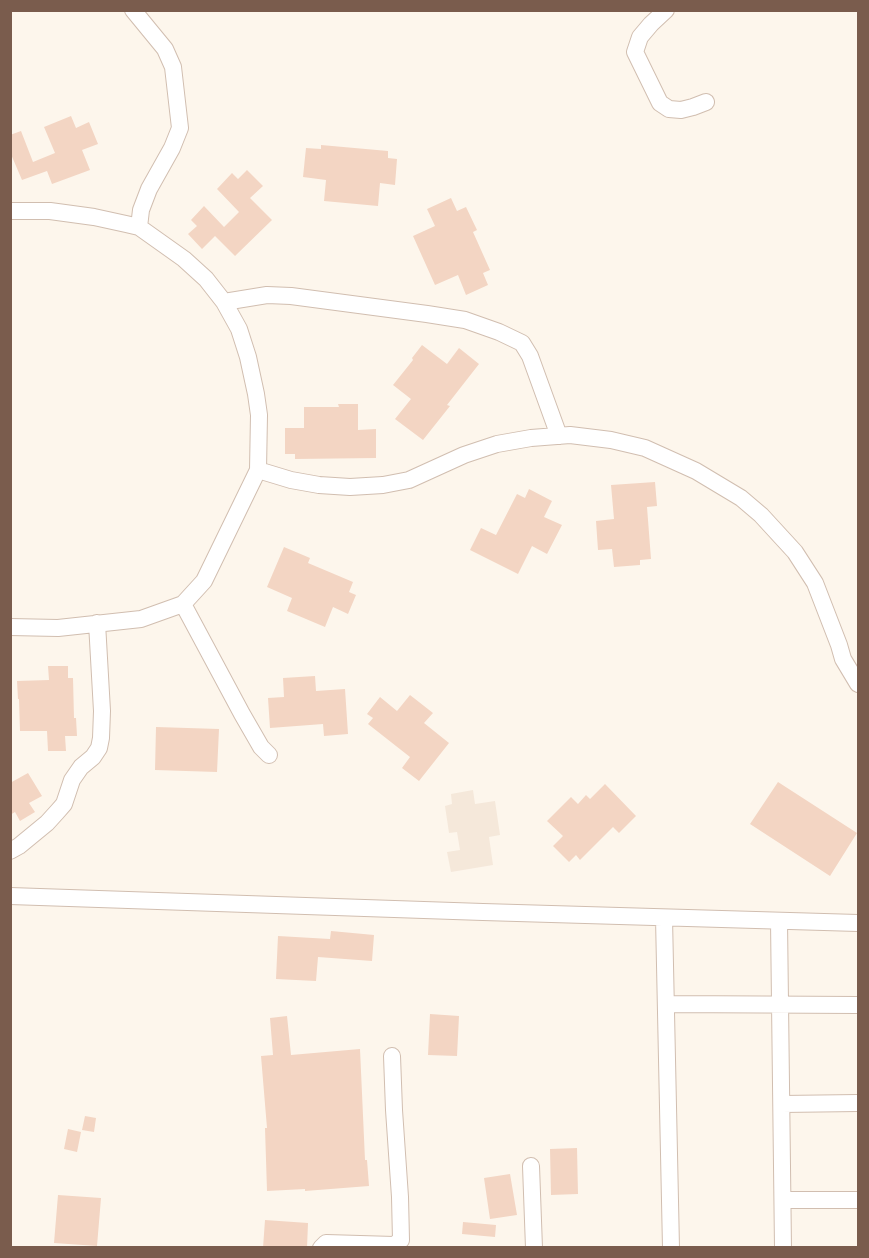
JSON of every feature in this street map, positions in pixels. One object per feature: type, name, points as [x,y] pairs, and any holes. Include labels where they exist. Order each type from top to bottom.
[{"type":"street","points":[[132,10],[165,49],[173,67],[180,128],[172,148],[149,189],[141,210],[139,227]]},
{"type":"street","points":[[666,10],[640,37],[635,52],[660,103],[669,109],[681,110],[706,102]]},
{"type":"street","points":[[10,211],[50,211],[94,216],[139,227],[184,259],[206,279],[224,302],[239,329],[256,394],[259,415],[258,470],[204,581],[183,604],[141,619],[58,628],[10,627]]},
{"type":"street","points":[[224,302],[267,295],[291,296],[465,320],[499,332],[522,343],[530,356],[559,436]]},
{"type":"street","points":[[258,470],[291,480],[350,487],[383,485],[409,480],[464,455],[497,444],[570,435],[611,440],[645,448],[696,471],[741,498],[761,515],[795,552],[815,583],[843,659],[858,684]]},
{"type":"street","points":[[183,604],[242,714],[261,747],[269,755]]},
{"type":"street","points":[[10,851],[47,823],[64,804],[72,780],[99,748],[102,711],[96,624]]},
{"type":"street","points":[[10,896],[858,923]]},
{"type":"street","points":[[664,918],[671,1248]]},
{"type":"street","points":[[779,921],[783,1248]]},
{"type":"street","points":[[666,1004],[858,1005]]},
{"type":"street","points":[[321,1248],[326,1243],[394,1245],[400,1240],[392,1056]]},
{"type":"street","points":[[782,1104],[858,1103]]},
{"type":"street","points":[[531,1166],[534,1248]]},
{"type":"street","points":[[783,1200],[858,1200]]},
{"type":"shaded area","points":[[473,790],[475,804],[495,801],[500,835],[489,837],[493,865],[451,872],[447,852],[460,850],[457,832],[449,833],[445,806],[452,804],[451,794]]},
{"type":"building","points":[[71,116],[76,128],[89,122],[98,144],[82,150],[90,170],[52,184],[47,171],[22,180],[10,152],[10,135],[21,131],[33,162],[55,153],[44,127]]},
{"type":"building","points":[[321,145],[388,151],[388,158],[397,159],[395,185],[380,183],[378,206],[324,201],[326,180],[303,177],[306,148],[321,149]]},
{"type":"building","points":[[247,170],[263,186],[250,198],[272,220],[235,256],[215,236],[202,249],[188,234],[197,226],[191,220],[204,206],[224,227],[239,212],[217,189],[232,173],[238,179]]},
{"type":"building","points":[[451,198],[457,211],[466,207],[477,230],[473,232],[490,270],[483,273],[488,285],[466,295],[458,275],[435,285],[413,236],[435,226],[427,209]]},
{"type":"building","points":[[422,345],[447,364],[459,348],[479,364],[423,440],[395,419],[411,399],[393,385]]},
{"type":"building","points":[[338,404],[358,404],[358,430],[376,429],[376,458],[295,459],[295,454],[285,454],[285,428],[304,428],[304,407],[339,407]]},
{"type":"building","points":[[655,482],[657,506],[647,507],[651,559],[640,560],[640,565],[614,567],[612,549],[598,550],[596,521],[614,519],[611,485]]},
{"type":"building","points":[[529,489],[552,501],[544,517],[562,525],[547,554],[532,546],[518,574],[470,550],[481,528],[496,535],[517,494],[525,498]]},
{"type":"building","points":[[284,547],[310,558],[308,563],[353,582],[349,592],[356,595],[348,614],[333,607],[325,627],[287,611],[292,598],[267,587]]},
{"type":"building","points":[[48,666],[68,666],[68,678],[73,678],[77,736],[65,736],[66,751],[48,751],[47,731],[20,731],[17,681],[49,680]]},
{"type":"building","points":[[315,676],[316,691],[345,689],[348,734],[324,736],[323,724],[270,728],[268,698],[284,697],[283,678]]},
{"type":"building","points":[[410,695],[433,713],[424,723],[449,743],[419,781],[402,768],[410,757],[368,724],[373,718],[367,714],[380,697],[397,711]]},
{"type":"building","points":[[156,727],[219,729],[217,772],[155,770]]},
{"type":"building","points":[[28,773],[42,796],[29,803],[35,812],[20,821],[15,812],[10,815],[10,783]]},
{"type":"building","points":[[778,782],[857,833],[830,876],[750,824]]},
{"type":"building","points":[[605,784],[636,816],[619,833],[613,827],[580,860],[576,855],[569,862],[553,846],[563,836],[547,821],[571,797],[578,804],[586,795],[590,799]]},
{"type":"building","points":[[331,931],[374,935],[372,961],[318,957],[316,981],[276,979],[278,936],[330,939]]},
{"type":"building","points":[[430,1014],[459,1016],[457,1056],[428,1055]]},
{"type":"building","points":[[287,1016],[291,1055],[360,1049],[365,1160],[367,1160],[369,1186],[305,1191],[305,1189],[267,1191],[265,1128],[267,1128],[261,1056],[273,1055],[270,1018]]},
{"type":"building","points":[[85,1116],[96,1118],[94,1132],[82,1130]]},
{"type":"building","points":[[68,1129],[81,1132],[77,1152],[64,1149]]},
{"type":"building","points":[[577,1148],[578,1194],[551,1195],[550,1149]]},
{"type":"building","points":[[510,1174],[517,1215],[490,1219],[484,1178]]},
{"type":"building","points":[[58,1195],[101,1198],[97,1246],[54,1243]]},
{"type":"building","points":[[265,1220],[308,1223],[307,1248],[263,1248]]},
{"type":"building","points":[[463,1222],[496,1225],[495,1237],[462,1234]]}]
